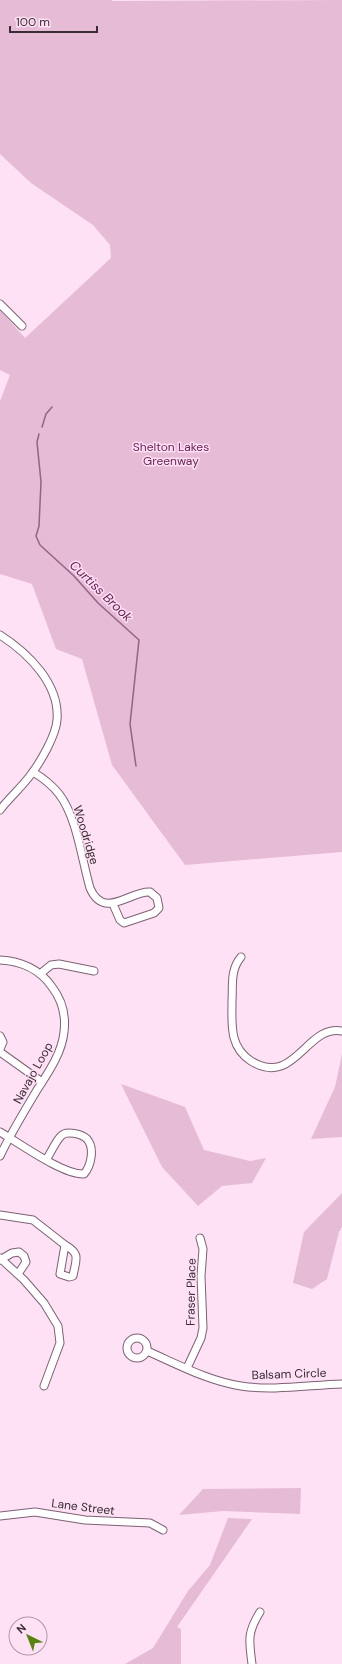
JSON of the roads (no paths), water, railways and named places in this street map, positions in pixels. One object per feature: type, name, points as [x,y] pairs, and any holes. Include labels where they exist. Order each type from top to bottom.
[{"type":"street","points":[[0,304],[22,326]]},
{"type":"street","points":[[0,635],[22,652],[42,671],[57,709],[56,727],[33,772],[0,810]]},
{"type":"street","name":"Woodridge","points":[[33,772],[52,786],[63,799],[77,835],[91,892],[97,898],[113,904]]},
{"type":"street","points":[[147,892],[155,895],[159,908],[154,913],[124,924],[120,920],[113,904],[147,892]]},
{"type":"street","points":[[241,957],[233,971],[232,1032],[234,1042],[248,1059],[257,1064],[278,1067],[297,1058],[322,1035],[330,1031],[342,1032]]},
{"type":"street","name":"Navajo Loop","points":[[0,960],[20,963],[40,974],[50,983],[59,998],[65,1027],[63,1038],[57,1054],[9,1137],[0,1156]]},
{"type":"street","points":[[40,974],[54,964],[65,964],[94,971]]},
{"type":"street","points":[[0,1036],[3,1042],[0,1050],[42,1082]]},
{"type":"street","points":[[0,1132],[46,1160],[76,1174],[84,1174],[88,1169],[91,1162],[90,1145],[87,1139],[81,1136],[66,1133],[61,1135],[46,1160]]},
{"type":"street","points":[[0,1215],[33,1220],[65,1245]]},
{"type":"street","name":"Fraser Place","points":[[187,1368],[201,1338],[203,1328],[201,1276],[203,1249],[200,1238]]},
{"type":"street","points":[[18,1274],[26,1262],[24,1256],[20,1252],[12,1253],[0,1260],[18,1274],[44,1303],[58,1326],[60,1343],[44,1386]]},
{"type":"street","name":"Balsam Circle","points":[[147,1351],[213,1379],[243,1386],[262,1388],[342,1384]]},
{"type":"street","name":"Lane Street","points":[[0,1516],[35,1512],[85,1520],[150,1523],[163,1530]]},
{"type":"street","points":[[252,1664],[249,1640],[251,1627],[260,1612]]},
{"type":"waterway","name":"Curtiss Brook","points":[[42,427],[46,414],[52,407]]},
{"type":"waterway","name":"Curtiss Brook","points":[[39,434],[37,442],[41,482],[39,526],[36,536],[40,545],[74,576],[98,603],[139,640],[130,724],[136,766]]},
{"type":"park label","name":"Shelton Lakes Greenway","points":[[171,454]]}]
